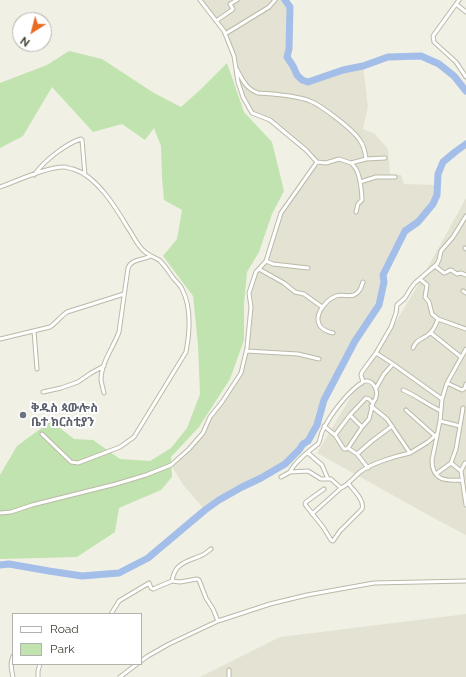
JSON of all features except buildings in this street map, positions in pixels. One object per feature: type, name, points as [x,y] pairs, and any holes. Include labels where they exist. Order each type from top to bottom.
[{"type":"street","points":[[200,0],[224,30],[234,56],[238,82],[243,97],[252,113],[270,120],[306,150],[317,162],[326,163],[339,159],[351,163],[366,159],[386,158]]},
{"type":"street","points":[[216,21],[232,10],[233,9],[230,4],[237,0]]},
{"type":"street","points":[[225,34],[269,8],[275,0]]},
{"type":"street","points":[[459,0],[433,36],[433,39],[434,42],[456,62],[466,78]]},
{"type":"street","points":[[456,4],[466,12]]},
{"type":"street","points":[[236,68],[249,88],[258,93],[301,98],[320,106],[354,133],[360,140],[365,151],[366,159]]},
{"type":"street","points":[[34,175],[39,168],[64,148],[81,139],[85,175]]},
{"type":"street","points":[[0,513],[12,512],[32,505],[116,484],[171,465],[189,449],[203,433],[210,417],[241,373],[246,351],[251,307],[249,293],[256,272],[266,261],[281,213],[317,162]]},
{"type":"street","points":[[351,163],[357,171],[362,200],[358,204],[356,212]]},
{"type":"street","points":[[0,187],[48,169],[64,167],[85,175],[113,203],[143,250],[167,268],[182,288],[187,304],[190,324],[186,352],[132,440],[120,447],[78,463],[71,462],[42,434]]},
{"type":"street","points":[[360,182],[376,177],[395,177]]},
{"type":"street","points":[[363,382],[361,375],[362,372],[376,353],[391,327],[397,305],[404,299],[411,288],[435,266],[439,260],[441,251],[453,237],[466,216]]},
{"type":"street","points":[[460,226],[466,227]]},
{"type":"street","points":[[104,393],[101,381],[102,372],[119,332],[129,265],[132,262],[151,256]]},
{"type":"street","points":[[266,261],[273,264],[308,268]]},
{"type":"street","points":[[435,266],[444,274],[448,270],[451,270],[457,274],[466,274]]},
{"type":"street","points":[[259,269],[284,283],[295,292],[304,294],[322,307]]},
{"type":"street","points":[[420,279],[427,285],[426,297],[432,314],[438,319],[466,329]]},
{"type":"street","points":[[333,333],[325,330],[319,323],[322,307],[340,295],[350,296],[356,294],[360,291],[363,282]]},
{"type":"street","points":[[0,340],[50,327],[67,312],[124,294]]},
{"type":"street","points":[[413,348],[418,340],[431,333],[438,319]]},
{"type":"street","points":[[34,331],[37,369]]},
{"type":"street","points":[[431,333],[461,357]]},
{"type":"street","points":[[462,480],[441,479],[436,474],[432,466],[432,460],[436,434],[440,421],[442,399],[447,383],[466,349]]},
{"type":"street","points":[[246,351],[298,354],[319,358]]},
{"type":"street","points":[[376,353],[442,399]]},
{"type":"street","points":[[376,388],[384,374],[393,364]]},
{"type":"street","points":[[43,392],[62,388],[78,382],[104,366]]},
{"type":"street","points":[[281,477],[290,472],[320,442],[320,436],[324,426],[344,399],[349,393],[366,381],[371,383],[376,388],[376,398],[372,404],[369,419],[348,448]]},
{"type":"street","points":[[447,383],[462,390],[465,388],[466,384]]},
{"type":"street","points":[[403,390],[441,411]]},
{"type":"street","points":[[335,435],[350,415],[366,398],[369,399],[387,419],[410,453]]},
{"type":"street","points":[[436,474],[451,463],[456,449],[463,408]]},
{"type":"street","points":[[406,410],[436,434]]},
{"type":"street","points":[[350,415],[362,427]]},
{"type":"street","points":[[440,421],[460,426]]},
{"type":"street","points":[[324,426],[335,435],[344,449],[348,448],[357,454],[368,468]]},
{"type":"street","points":[[357,454],[372,440],[392,426]]},
{"type":"street","points":[[312,514],[361,471],[387,459],[410,453],[428,442],[436,434]]},
{"type":"street","points":[[308,453],[322,465],[328,479]]},
{"type":"street","points":[[466,459],[461,471],[466,505]]},
{"type":"street","points":[[451,463],[461,471]]},
{"type":"street","points":[[290,472],[308,471],[321,479],[334,481],[341,488]]},
{"type":"street","points":[[324,489],[306,503],[307,507],[333,541],[363,506],[362,502],[348,483]]},
{"type":"street","points":[[172,581],[173,575],[183,563],[202,556],[211,549]]},
{"type":"street","points":[[112,613],[118,601],[149,583],[153,589],[172,581],[180,582],[199,580],[206,598],[218,621]]},
{"type":"street","points":[[142,660],[169,644],[218,621],[270,604],[307,595],[374,583],[466,581]]},
{"type":"street","points":[[12,659],[11,671],[13,677]]},
{"type":"street","points":[[38,677],[40,665]]},
{"type":"street","points":[[120,677],[136,665]]},
{"type":"street","points":[[229,670],[229,677]]},
{"type":"shaded area","points":[[201,0],[285,0],[290,7],[289,49],[287,57],[297,75],[302,80],[308,82],[343,70],[363,66],[368,107],[363,129],[375,134],[388,149],[390,174],[401,175],[404,184],[438,185],[437,195],[433,204],[418,222],[405,231],[383,275],[384,282],[379,305],[355,341],[324,400],[317,425],[308,441],[303,444],[285,464],[219,500],[205,510],[184,486],[171,465],[203,433],[210,417],[241,373],[247,348],[251,307],[249,293],[256,272],[267,258],[281,213],[317,163],[306,150],[270,120],[252,113],[243,97],[238,82],[234,56],[224,31]]},
{"type":"shaded area","points":[[466,198],[466,535],[317,453],[418,285]]},
{"type":"shaded area","points":[[466,614],[466,677],[200,677],[280,637]]},
{"type":"green space","points":[[69,51],[102,59],[154,93],[181,107],[227,63],[244,112],[272,142],[284,191],[272,214],[259,252],[247,272],[244,304],[244,340],[230,379],[199,427],[171,457],[172,477],[161,490],[119,508],[115,532],[77,557],[0,559],[0,475],[17,446],[51,421],[74,439],[93,440],[120,459],[150,461],[171,448],[187,428],[200,394],[198,345],[193,296],[163,256],[177,239],[182,210],[164,200],[161,146],[154,128],[145,140],[122,124],[93,132],[52,87],[23,136],[0,148],[0,83],[47,65]]},
{"type":"waterway","points":[[285,0],[290,7],[289,49],[287,57],[297,75],[302,80],[308,82],[388,57],[421,56],[439,64],[454,76],[466,91]]},
{"type":"waterway","points":[[0,565],[9,564],[82,576],[119,573],[148,558],[219,500],[285,464],[303,444],[308,441],[317,425],[324,400],[355,341],[379,305],[384,282],[383,275],[405,231],[418,222],[433,204],[437,195],[438,174],[443,162],[466,144]]},
{"type":"place","name":"ቅዱስ ጳውሎስ ቤተ ክርስቲያን","points":[[23,415]]}]
